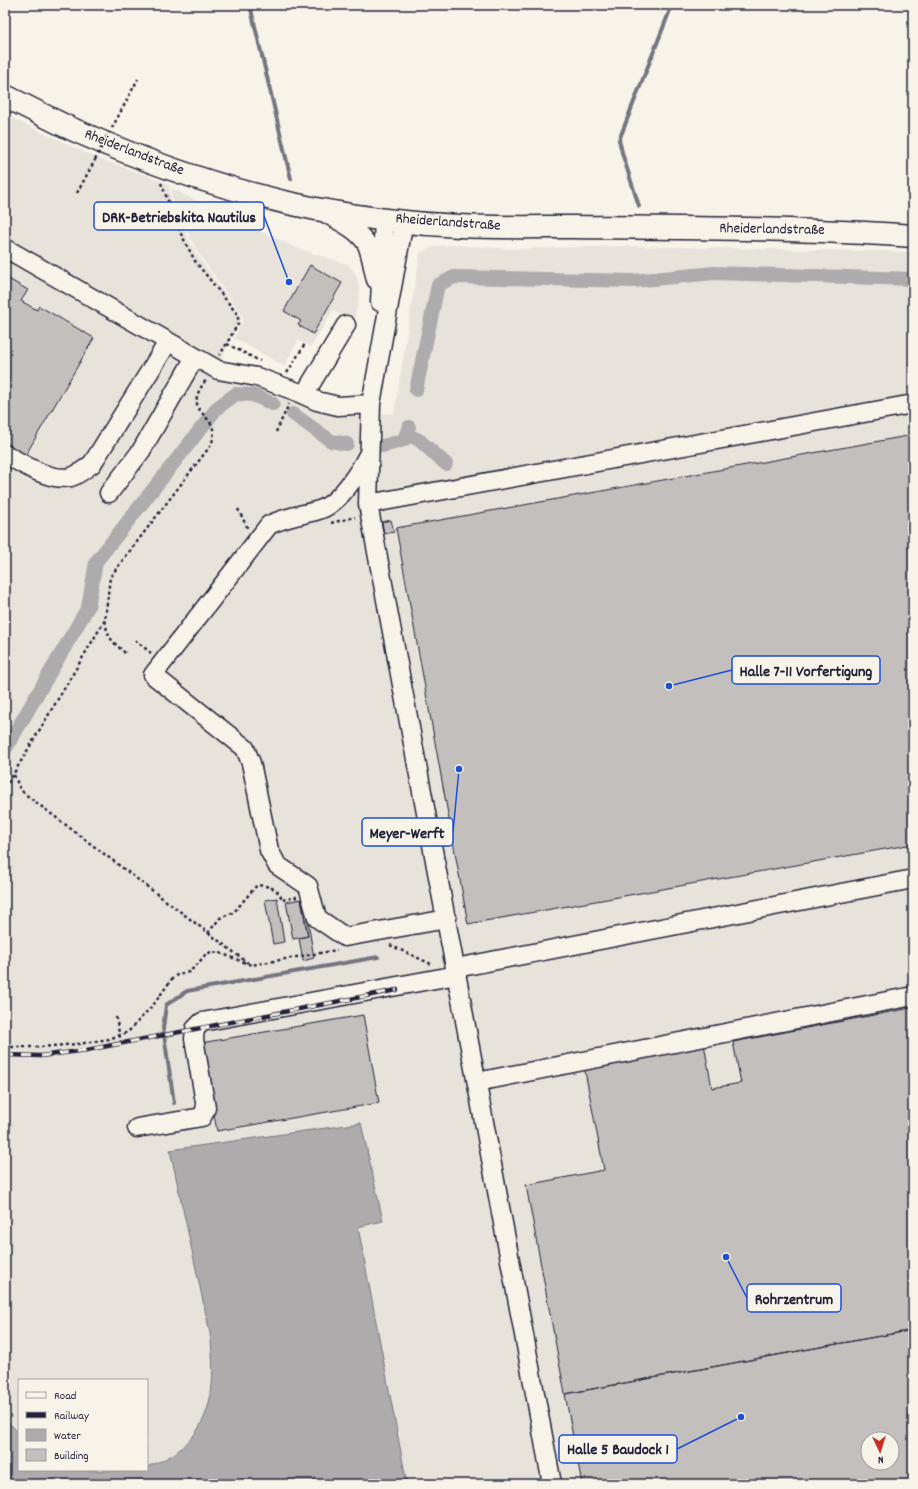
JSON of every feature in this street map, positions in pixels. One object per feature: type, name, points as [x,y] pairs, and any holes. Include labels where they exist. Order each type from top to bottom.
[{"type":"main road","name":"Rheiderlandstraße","points":[[5,96],[80,133],[171,168],[221,186],[318,209],[394,220],[460,226],[844,231],[913,236]]},
{"type":"lane","points":[[318,209],[345,224],[366,244],[380,298]]},
{"type":"lane","points":[[380,357],[380,298],[394,220]]},
{"type":"lane","points":[[394,220],[380,357],[371,404],[368,504],[457,971],[552,1484]]},
{"type":"lane","points":[[5,248],[218,370],[257,377],[297,398],[338,406],[371,404]]},
{"type":"lane","points":[[297,398],[346,325]]},
{"type":"lane","points":[[5,454],[36,471],[60,478],[72,476],[92,464],[168,342]]},
{"type":"lane","points":[[109,493],[141,451],[194,357]]},
{"type":"lane","points":[[368,504],[913,404]]},
{"type":"lane","points":[[369,452],[361,468],[336,500],[320,510],[281,519],[269,525],[153,675],[245,748],[251,763],[268,850],[277,865],[308,886],[317,918],[345,937],[447,919]]},
{"type":"lane","points":[[137,1128],[202,1116],[206,1108],[194,1039],[195,1029],[202,1022],[913,879]]},
{"type":"lane","points":[[477,1082],[913,996]]},
{"type":"path","points":[[77,193],[138,79]]},
{"type":"path","points":[[125,652],[111,640],[107,631],[105,620],[110,577],[206,452],[214,438],[214,430],[196,403],[197,397],[238,324],[238,315],[195,262],[181,234],[163,192],[160,181]]},
{"type":"path","points":[[286,375],[305,344]]},
{"type":"path","points":[[276,432],[297,398]]},
{"type":"path","points":[[325,524],[355,518],[354,511],[368,504]]},
{"type":"path","points":[[5,788],[105,620]]},
{"type":"path","points":[[14,774],[20,789],[25,794],[251,965]]},
{"type":"path","points":[[208,933],[220,918],[234,912],[257,884],[270,886],[280,895],[282,900],[310,895]]},
{"type":"path","points":[[389,944],[457,971]]},
{"type":"path","points":[[5,1047],[40,1047],[78,1044],[109,1039],[128,1032],[140,1021],[171,980],[178,974],[189,972],[205,955],[211,952],[220,953],[251,965],[338,949]]},
{"type":"path","points":[[116,1017],[121,1043]]},
{"type":"shaded area","points":[[5,115],[99,159],[149,176],[169,185],[172,204],[195,252],[242,318],[212,377],[257,382],[314,409],[394,414],[420,253],[436,246],[455,245],[510,249],[620,246],[913,252],[913,1484],[407,1484],[358,1227],[383,1222],[361,1123],[210,1333],[213,1358],[210,1403],[205,1418],[189,1441],[167,1458],[148,1467],[148,1379],[18,1379],[18,1432],[5,1419]]},
{"type":"shaded area","points":[[171,188],[296,248],[347,264],[356,274],[360,291],[354,322],[333,310],[311,347],[298,340],[284,366],[234,338],[244,318],[197,251],[174,205]]},
{"type":"water","points":[[361,1123],[383,1221],[358,1227],[407,1484],[5,1484],[5,1419],[18,1432],[18,1471],[148,1471],[148,1467],[167,1458],[183,1447],[195,1434],[203,1419],[209,1404],[212,1387],[213,1370],[210,1333],[170,1150]]},
{"type":"building","points":[[310,265],[342,283],[313,334],[298,325],[301,321],[284,311]]},
{"type":"building","points":[[5,277],[28,290],[21,301],[37,310],[39,306],[94,338],[25,456],[5,445]]},
{"type":"building","points":[[913,435],[913,844],[468,924],[396,528]]},
{"type":"building","points":[[391,520],[394,532],[384,534],[382,522]]},
{"type":"building","points":[[277,898],[284,942],[273,944],[265,900]]},
{"type":"building","points":[[304,898],[314,958],[303,961],[299,938],[308,936],[301,899]]},
{"type":"building","points":[[301,899],[308,936],[293,939],[286,902]]},
{"type":"building","points":[[911,1008],[913,1016],[913,1330],[565,1394],[526,1185],[604,1170],[584,1066],[704,1044],[712,1088],[741,1083],[733,1042]]},
{"type":"building","points":[[363,1015],[379,1103],[217,1131],[201,1043]]},
{"type":"building","points":[[913,1330],[913,1484],[582,1484],[565,1394]]},
{"type":"waterway","points":[[250,5],[291,179]]},
{"type":"waterway","points":[[639,206],[619,140],[672,5]]},
{"type":"waterway","points":[[416,390],[438,285],[454,277],[633,281],[714,273],[913,279]]},
{"type":"waterway","points":[[5,750],[88,607],[96,562],[217,408],[236,394],[253,395],[273,404]]},
{"type":"waterway","points":[[293,414],[331,441],[347,444]]},
{"type":"waterway","points":[[383,446],[404,440],[409,427]]},
{"type":"waterway","points":[[406,434],[419,440],[446,464]]},
{"type":"waterway","points":[[174,1103],[163,1028],[166,1005],[187,991],[378,957]]},
{"type":"railway","points":[[5,1055],[41,1056],[87,1050],[397,990]]},
{"type":"place","name":"DRK-Betriebskita Nautilus","points":[[289,282]]},
{"type":"place","name":"Halle 7-11 Vorfertigung","points":[[669,686]]},
{"type":"place","name":"Meyer-Werft","points":[[459,769]]},
{"type":"place","name":"Rohrzentrum","points":[[726,1257]]},
{"type":"place","name":"Halle 5 Baudock 1","points":[[741,1417]]}]
